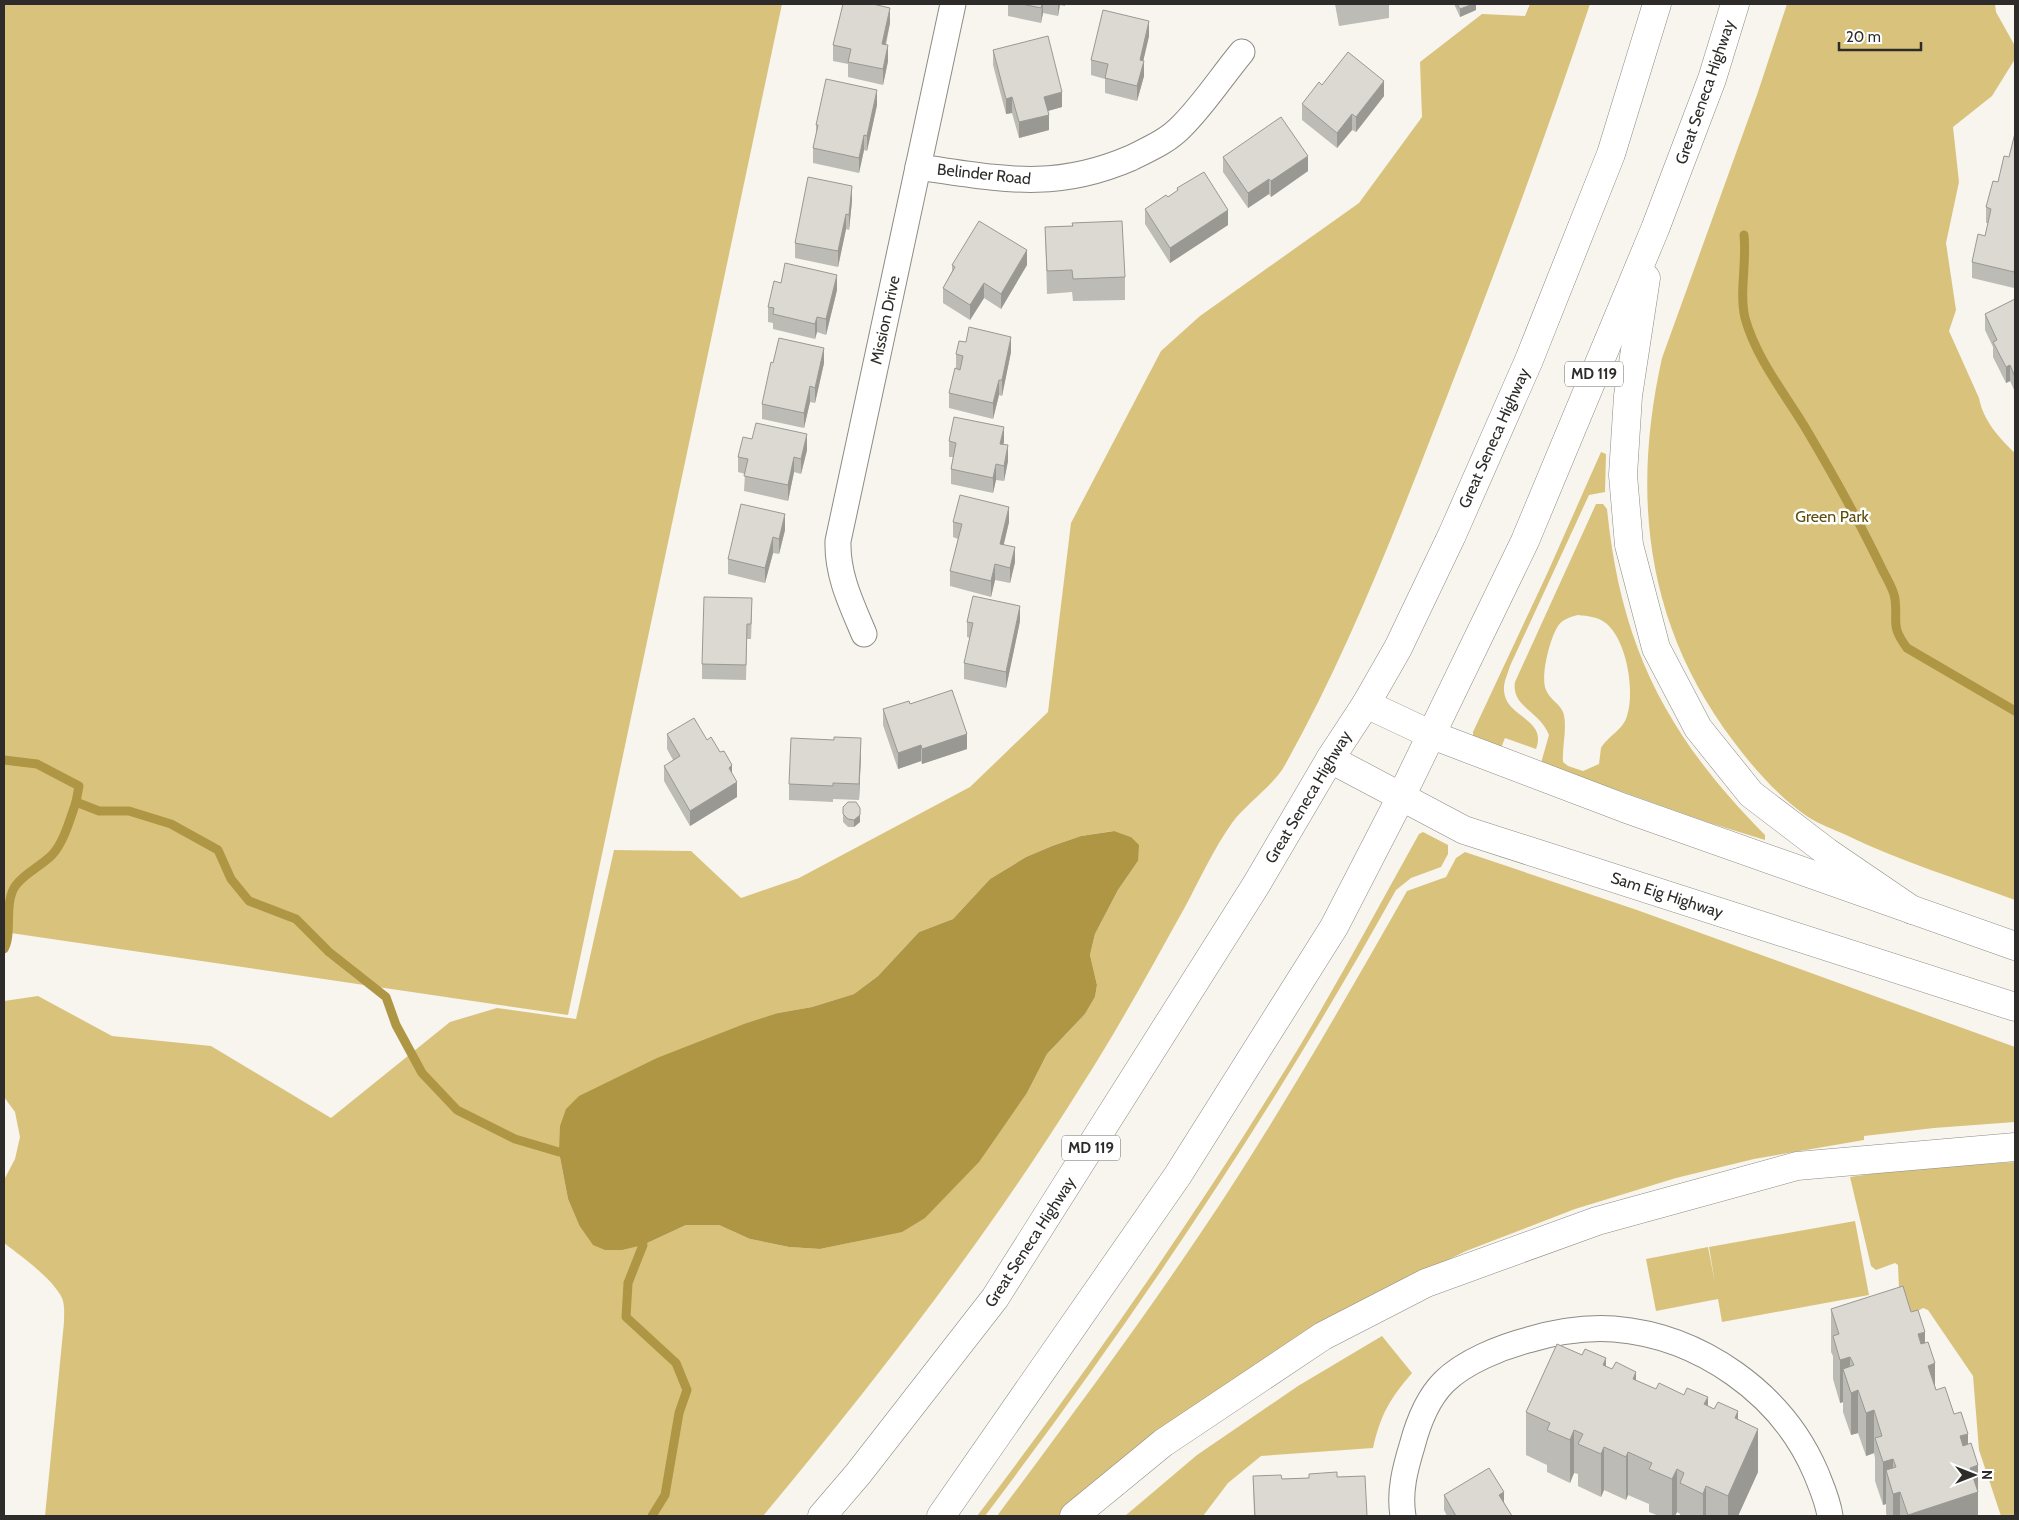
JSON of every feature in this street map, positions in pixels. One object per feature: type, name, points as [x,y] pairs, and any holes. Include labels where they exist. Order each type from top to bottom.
[{"type":"main road","name":"Great Seneca Highway","points":[[822,1516],[858,1474],[995,1298],[1256,885],[1398,648],[1452,535],[1529,360],[1611,154],[1657,4]]},
{"type":"main road","name":"Great Seneca Highway","points":[[941,1516],[1178,1176],[1334,927],[1432,735],[1524,541],[1655,229],[1712,78],[1735,4]]},
{"type":"main road","points":[[1655,229],[1628,396],[1622,475],[1629,545],[1656,648],[1698,728],[1751,794],[1827,852],[1912,910]]},
{"type":"main road","points":[[1366,704],[1432,735],[1624,808],[2015,946]]},
{"type":"main road","name":"Sam Eig Highway","points":[[1330,759],[1464,830],[2015,1007]]},
{"type":"main road","points":[[1074,1516],[1163,1443],[1323,1336],[1426,1283],[1597,1222],[1797,1166],[2015,1147]]},
{"type":"street","name":"Mission Drive","points":[[864,634],[842,580],[838,561],[838,541],[953,4]]},
{"type":"street","name":"Belinder Road","points":[[918,167],[1023,181],[1068,178],[1108,167],[1158,146],[1182,127],[1242,52]]},
{"type":"street","points":[[1403,1516],[1401,1505],[1404,1473],[1416,1429],[1427,1406],[1444,1382],[1475,1361],[1508,1345],[1557,1332],[1613,1329],[1664,1338],[1708,1356],[1740,1377],[1790,1425],[1810,1459],[1828,1502],[1830,1516]]},
{"type":"green space","points":[[4,4],[782,4],[568,1015],[4,932]]},
{"type":"green space","points":[[1530,4],[1590,4],[1516,214],[1420,466],[1367,596],[1307,724],[1280,772],[1268,787],[1238,816],[1225,833],[1108,1043],[1007,1199],[929,1308],[763,1516],[45,1516],[64,1307],[62,1298],[52,1283],[4,1243],[4,1180],[15,1159],[20,1137],[15,1112],[4,1097],[4,1001],[38,996],[112,1036],[211,1046],[331,1118],[450,1022],[497,1008],[576,1019],[614,850],[691,851],[741,898],[799,878],[970,787],[1048,712],[1071,523],[1161,351],[1200,316],[1359,203],[1422,117],[1420,62],[1482,14],[1525,16]],"holes":[[[1113,831],[1131,837],[1138,861],[1118,890],[1095,934],[1090,955],[1097,985],[1095,997],[1085,1014],[1047,1054],[1027,1093],[1003,1127],[853,1242],[820,1249],[789,1247],[750,1239],[719,1225],[686,1225],[643,1245],[579,1225],[568,1199],[559,1152],[778,1013],[812,1007],[854,994],[878,976],[919,932],[953,919],[990,879],[1026,857],[1081,836]]]},
{"type":"green space","name":"Green Park","points":[[1787,4],[1995,4],[1996,12],[2015,46],[2015,59],[1992,96],[1953,127],[1959,182],[1946,243],[1956,310],[1949,331],[1979,398],[1984,414],[1998,435],[2015,453],[2015,900],[1866,844],[1812,820],[1787,801],[1759,773],[1742,752],[1704,698],[1681,653],[1664,606],[1653,559],[1648,510],[1648,460],[1653,410],[1662,358],[1757,95]]},
{"type":"green space","points":[[1601,452],[1606,454],[1605,492],[1589,495],[1510,666],[1505,683],[1506,698],[1510,706],[1536,730],[1538,738],[1536,749],[1505,738],[1501,748],[1473,737],[1473,732],[1547,574]]},
{"type":"green space","points":[[1596,504],[1603,504],[1607,509],[1614,559],[1624,605],[1637,647],[1654,687],[1676,725],[1701,762],[1765,835],[1765,840],[1710,823],[1541,763],[1549,735],[1545,727],[1517,697],[1515,682]],"holes":[[[1578,615],[1600,620],[1607,624],[1614,632],[1620,642],[1628,667],[1630,694],[1625,721],[1601,748],[1599,764],[1583,771],[1568,766],[1563,762],[1564,715],[1561,708],[1550,697],[1544,684],[1549,648],[1555,632],[1562,622]]]},
{"type":"green space","points":[[1423,832],[1448,845],[1448,854],[1441,867],[1411,878],[1396,890],[1302,1052],[1252,1132],[1149,1288],[1096,1365],[985,1516],[977,1516],[1063,1401],[1186,1225],[1301,1044],[1419,834]]},
{"type":"green space","points":[[1465,852],[1637,910],[2015,1047],[2015,1122],[1934,1128],[1864,1136],[1864,1140],[1754,1159],[1676,1178],[1575,1209],[1466,1251],[1433,1267],[1098,1485],[1060,1516],[997,1516],[1127,1339],[1256,1148],[1407,891],[1446,877],[1456,858]]},
{"type":"green space","points":[[2015,1162],[2015,1516],[2001,1516],[1979,1450],[1973,1376],[1928,1310],[1923,1308],[1916,1312],[1909,1311],[1899,1288],[1898,1265],[1895,1263],[1876,1270],[1871,1266],[1850,1177],[1904,1169]]},
{"type":"green space","points":[[1855,1221],[1869,1295],[1722,1322],[1718,1299],[1656,1311],[1646,1259],[1708,1247],[1715,1283],[1709,1247]]},
{"type":"green space","points":[[1382,1336],[1412,1373],[1397,1391],[1387,1408],[1379,1426],[1373,1448],[1261,1456],[1228,1483],[1203,1516],[1125,1516],[1197,1455],[1298,1386]]},
{"type":"shaded area","points":[[1114,831],[1131,837],[1139,845],[1138,861],[1118,890],[1095,934],[1090,955],[1097,985],[1095,997],[1085,1014],[1047,1054],[1027,1093],[979,1162],[925,1218],[902,1232],[820,1249],[789,1247],[750,1239],[719,1225],[686,1225],[643,1245],[622,1250],[605,1250],[593,1245],[579,1225],[568,1199],[559,1152],[560,1126],[566,1109],[579,1096],[657,1058],[744,1024],[778,1013],[812,1007],[854,994],[878,976],[919,932],[953,919],[990,879],[1026,857],[1052,846],[1081,836]]},
{"type":"building","points":[[843,4],[873,4],[890,8],[882,44],[888,45],[883,69],[848,62],[851,49],[833,45]]},
{"type":"building","points":[[1022,4],[1042,4],[1041,8]]},
{"type":"building","points":[[1457,4],[1473,4],[1460,9]]},
{"type":"building","points":[[1103,10],[1149,21],[1140,60],[1144,61],[1137,86],[1105,78],[1108,64],[1091,60]]},
{"type":"building","points":[[1048,36],[1062,92],[1044,97],[1049,115],[1019,122],[1012,97],[1006,99],[993,50]]},
{"type":"building","points":[[1348,52],[1384,81],[1356,117],[1352,114],[1337,133],[1302,104],[1319,82],[1322,85]]},
{"type":"building","points":[[826,79],[877,90],[867,136],[864,135],[859,158],[813,148]]},
{"type":"building","points":[[1281,117],[1308,156],[1271,181],[1269,179],[1248,193],[1223,157]]},
{"type":"building","points":[[2015,133],[2014,272],[1972,262],[1978,234],[1985,236],[1991,209],[1986,207],[1993,181],[1998,182],[2004,156],[2009,157]]},
{"type":"building","points":[[1204,172],[1228,210],[1170,248],[1145,209],[1166,195],[1168,197],[1178,190],[1177,188]]},
{"type":"building","points":[[808,177],[852,186],[849,215],[846,214],[838,251],[795,243]]},
{"type":"building","points":[[979,221],[1027,250],[1001,294],[984,283],[970,305],[943,288],[955,267],[952,265]]},
{"type":"building","points":[[1122,221],[1125,277],[1073,279],[1072,270],[1047,271],[1045,227],[1073,226],[1072,223]]},
{"type":"building","points":[[785,263],[837,275],[826,319],[817,317],[815,324],[773,314],[774,308],[768,307],[774,281],[781,283]]},
{"type":"building","points":[[2015,299],[2015,377],[2010,365],[2006,367],[1993,342],[1997,340],[1985,314]]},
{"type":"building","points":[[969,327],[1011,337],[1002,380],[999,380],[993,403],[949,393],[955,368],[960,370],[963,356],[956,354],[959,341],[966,342]]},
{"type":"building","points":[[779,338],[824,348],[815,388],[810,386],[804,413],[762,404],[771,362],[773,363]]},
{"type":"building","points":[[954,417],[1004,427],[1000,444],[1008,445],[1004,466],[996,464],[993,478],[951,469],[956,443],[949,441]]},
{"type":"building","points":[[756,423],[807,434],[801,459],[794,457],[788,485],[744,476],[748,459],[738,457],[743,437],[752,439]]},
{"type":"building","points":[[960,495],[1009,507],[1000,544],[1015,547],[1010,568],[995,564],[991,581],[950,571],[962,524],[953,522]]},
{"type":"building","points":[[741,504],[785,514],[779,539],[773,537],[765,568],[728,559]]},
{"type":"building","points":[[973,596],[1020,606],[1006,672],[964,663],[973,623],[967,622]]},
{"type":"building","points":[[704,597],[752,598],[751,624],[747,624],[746,665],[702,664]]},
{"type":"building","points":[[952,690],[967,734],[922,749],[921,745],[898,753],[883,709],[909,701],[910,704]]},
{"type":"building","points":[[694,718],[707,740],[711,737],[720,752],[724,751],[732,765],[729,768],[737,782],[690,811],[664,766],[680,756],[667,734]]},
{"type":"building","points":[[834,737],[861,738],[859,784],[833,783],[833,786],[789,784],[791,738],[834,740]]},
{"type":"building","points":[[848,802],[856,802],[860,808],[860,815],[854,820],[848,819],[843,814],[843,807]]},
{"type":"building","points":[[1903,1286],[1911,1312],[1918,1310],[1925,1332],[1918,1334],[1921,1344],[1928,1342],[1935,1363],[1928,1366],[1936,1390],[1945,1387],[1954,1414],[1961,1412],[1968,1434],[1960,1436],[1963,1446],[1971,1443],[1978,1465],[1970,1468],[1978,1492],[1908,1515],[1900,1492],[1893,1494],[1886,1470],[1896,1467],[1893,1459],[1883,1462],[1875,1438],[1882,1436],[1874,1410],[1866,1413],[1858,1390],[1851,1393],[1843,1369],[1854,1365],[1850,1357],[1840,1360],[1833,1336],[1839,1334],[1831,1309]]},
{"type":"building","points":[[1557,1344],[1582,1355],[1585,1349],[1606,1358],[1603,1365],[1612,1369],[1616,1362],[1636,1372],[1633,1379],[1656,1389],[1659,1383],[1684,1395],[1687,1388],[1708,1397],[1704,1404],[1714,1409],[1718,1402],[1738,1411],[1735,1418],[1758,1429],[1728,1496],[1706,1486],[1703,1494],[1680,1483],[1684,1473],[1677,1469],[1672,1479],[1649,1469],[1652,1463],[1628,1452],[1626,1457],[1604,1447],[1601,1454],[1578,1444],[1583,1434],[1574,1430],[1570,1440],[1547,1430],[1550,1423],[1526,1412]]},
{"type":"building","points":[[1489,1468],[1504,1492],[1499,1495],[1512,1516],[1456,1516],[1444,1495]]},
{"type":"building","points":[[1337,1472],[1337,1477],[1365,1476],[1367,1516],[1255,1516],[1253,1476],[1281,1475],[1282,1479],[1309,1478],[1309,1474]]},
{"type":"waterway","points":[[1744,235],[1743,308],[1750,334],[1773,378],[1809,434],[1866,536],[1893,592],[1898,634],[1907,648],[2015,711]]},
{"type":"waterway","points":[[4,760],[37,764],[79,786],[76,802],[99,811],[129,811],[171,824],[218,850],[231,879],[249,901],[296,919],[329,952],[386,997],[396,1025],[422,1073],[457,1110],[515,1139],[559,1152]]},
{"type":"waterway","points":[[4,949],[7,943],[12,892],[28,873],[48,859],[56,850],[66,830],[76,802]]},
{"type":"waterway","points":[[643,1245],[628,1283],[626,1317],[676,1363],[687,1390],[679,1413],[665,1495],[652,1516]]}]
